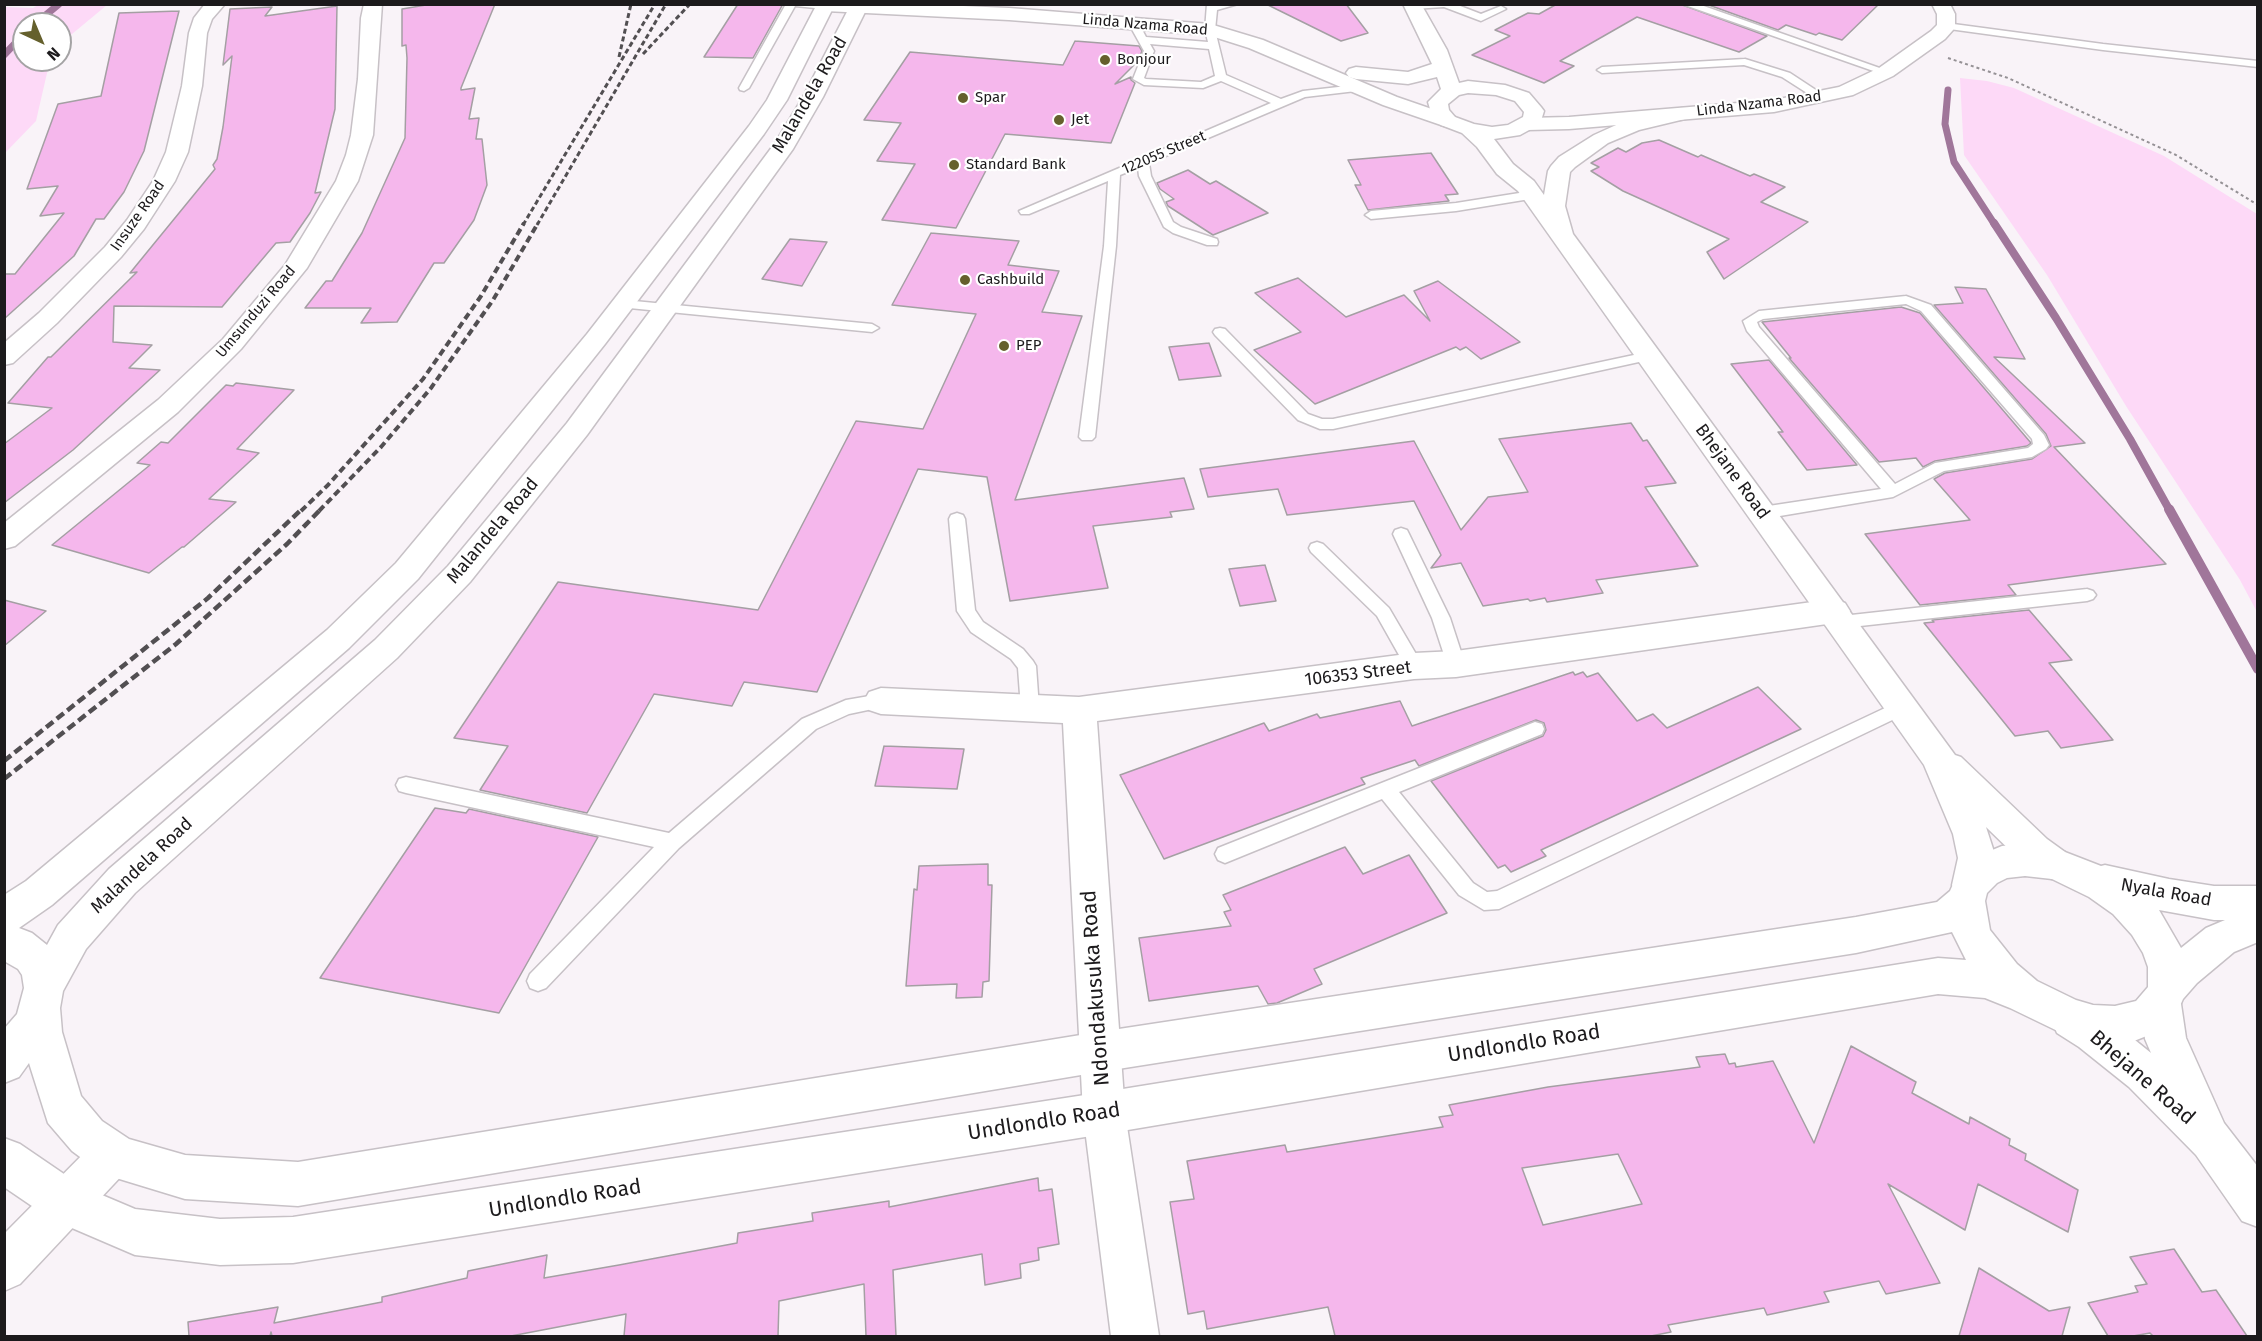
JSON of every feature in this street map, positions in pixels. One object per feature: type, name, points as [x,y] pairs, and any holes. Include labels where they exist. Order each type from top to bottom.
[{"type":"street","name":"Insuze Road","points":[[4,357],[48,318],[113,252],[136,224],[164,181],[177,152],[190,97],[198,33],[203,18],[216,4]]},
{"type":"street","name":"Umsunduzi Road","points":[[4,539],[168,406],[232,344],[295,268],[347,181],[357,155],[362,135],[368,79],[369,18],[373,4]]},
{"type":"street","name":"Linda Nzama Road","points":[[825,5],[1012,7],[1113,17],[1211,21],[1239,38],[1288,51],[1469,129],[1503,132],[1525,126],[1774,106],[1814,92],[1821,82],[1861,64],[1914,35],[1927,25],[1934,4]]},
{"type":"street","points":[[1941,4],[1946,14],[1946,26]]},
{"type":"street","name":"Malandela Road","points":[[4,917],[39,893],[338,639],[407,571],[624,304],[757,130],[777,100],[825,5]]},
{"type":"street","points":[[1412,5],[1440,58],[1449,93],[1441,98],[1437,107],[1448,121]]},
{"type":"street","name":"Malandela Road","points":[[4,1063],[31,1028],[42,998],[72,937],[122,881],[386,648],[459,574],[577,429],[785,144],[813,97],[859,7]]},
{"type":"street","name":"Linda Nzama Road","points":[[1113,17],[1139,32],[1211,21]]},
{"type":"street","name":"Linda Nzama Road","points":[[1288,51],[1311,76],[1386,82],[1449,93],[1468,87],[1498,89],[1558,105],[1581,106],[1777,92],[1846,91],[1886,72],[1922,49],[1946,26]]},
{"type":"street","points":[[1356,80],[1408,78],[1433,72],[1440,58]]},
{"type":"street","points":[[1440,58],[1480,82],[1498,89]]},
{"type":"street","name":"Bhejane Road","points":[[1522,97],[1534,111],[1533,120],[1525,126],[1514,144],[1529,190]]},
{"type":"street","points":[[1563,240],[1554,206],[1559,171],[1567,162],[1585,148],[1632,125],[1682,114]]},
{"type":"street","name":"Bhejane Road","points":[[1469,129],[1485,142],[1505,169],[1529,190],[1939,758],[1962,809],[1977,858],[1969,893]]},
{"type":"street","name":"106353 Street","points":[[881,701],[1078,710],[1414,666],[1456,664],[1838,617]]},
{"type":"street","name":"Ndondakusuka Road","points":[[1078,710],[1104,1113],[1135,1336]]},
{"type":"street","name":"Bhejane Road","points":[[1939,758],[2034,850],[2064,867]]},
{"type":"street","points":[[4,943],[18,946],[32,956],[41,970],[41,1032],[63,1108],[87,1136],[119,1158],[185,1178],[298,1184],[1099,1052],[1856,935],[1947,918],[1969,893],[1984,871],[2002,862],[2025,860],[2064,867],[2102,885],[2126,902],[2146,923],[2160,945],[2168,967],[2164,996]]},
{"type":"street","name":"Nyala Road","points":[[2064,867],[2123,887],[2169,897],[2214,903],[2258,903]]},
{"type":"street","points":[[1969,893],[1967,918],[1973,938],[2003,977],[2023,994],[2070,1018],[2093,1024],[2115,1025],[2134,1022],[2150,1015],[2183,970],[2220,940],[2258,924]]},
{"type":"street","name":"Undlondlo Road","points":[[4,1160],[67,1203],[135,1232],[220,1242],[293,1240],[1104,1113],[1938,976],[1985,980],[2023,994]]},
{"type":"street","name":"Bhejane Road","points":[[2164,996],[2166,1039],[2211,1140]]},
{"type":"street","name":"Bhejane Road","points":[[2070,1018],[2094,1033],[2144,1073],[2211,1140],[2258,1205]]},
{"type":"street","points":[[4,1268],[113,1154]]},
{"type":"lane","points":[[744,88],[791,4]]},
{"type":"lane","points":[[798,4],[825,5]]},
{"type":"lane","points":[[1221,77],[1211,21],[1233,4]]},
{"type":"lane","points":[[1412,5],[1448,5],[1481,18],[1501,9],[1492,4]]},
{"type":"lane","points":[[1687,4],[1886,72]]},
{"type":"lane","points":[[1946,26],[2103,47],[2258,64]]},
{"type":"lane","points":[[1139,32],[1149,51],[1138,79],[1196,86],[1221,77],[1280,103]]},
{"type":"lane","points":[[1602,70],[1746,62],[1778,71],[1814,92]]},
{"type":"lane","name":"122055 Street","points":[[1302,94],[1311,76]]},
{"type":"lane","name":"122055 Street","points":[[1025,212],[1302,94],[1356,80]]},
{"type":"lane","points":[[1143,161],[1145,176],[1168,224],[1177,230],[1212,242]]},
{"type":"lane","points":[[1087,437],[1110,246],[1114,174]]},
{"type":"lane","points":[[1371,215],[1456,207],[1529,190]]},
{"type":"lane","points":[[1762,513],[1893,492],[1940,467],[2032,452],[2038,450],[2041,445],[2039,438],[1926,308],[1915,302],[1906,300],[1755,317],[1750,321],[1752,328],[1893,492]]},
{"type":"lane","points":[[624,304],[872,328]]},
{"type":"lane","points":[[1220,332],[1304,417],[1320,424],[1333,424],[1648,356]]},
{"type":"lane","points":[[957,519],[966,610],[977,627],[1017,654],[1027,666],[1030,708]]},
{"type":"lane","points":[[1401,534],[1441,618],[1456,664]]},
{"type":"lane","points":[[1317,548],[1383,612],[1414,666]]},
{"type":"lane","points":[[1838,617],[2087,595]]},
{"type":"lane","points":[[538,981],[672,843],[810,724],[846,707],[881,701]]},
{"type":"lane","points":[[1385,789],[1466,890],[1484,901],[1499,900],[1902,707]]},
{"type":"lane","points":[[1225,854],[1535,729]]},
{"type":"lane","points":[[406,785],[672,843]]},
{"type":"path","points":[[1922,49],[2008,78],[2176,155],[2258,205]]},
{"type":"shaded area","points":[[38,5],[107,5],[72,34],[72,12],[12,12],[12,72],[47,72],[36,121],[5,153],[5,7],[33,8]]},
{"type":"shaded area","points":[[1960,78],[1987,81],[2014,88],[2164,156],[2257,214],[2257,612],[2240,580],[2126,406],[2047,275],[1964,155]]},
{"type":"building","points":[[432,4],[495,4],[461,88],[461,90],[475,88],[469,119],[479,118],[476,139],[482,139],[487,185],[474,220],[444,263],[434,263],[397,322],[361,323],[371,308],[305,308],[326,281],[332,281],[362,233],[405,138],[407,58],[406,45],[402,46],[402,9]]},
{"type":"building","points":[[738,4],[783,4],[753,58],[704,57]]},
{"type":"building","points":[[1266,4],[1346,4],[1368,33],[1341,41]]},
{"type":"building","points":[[1557,4],[1680,4],[1767,36],[1739,52],[1637,17],[1560,61],[1574,66],[1544,83],[1472,55],[1510,36],[1495,30],[1528,13],[1539,14]]},
{"type":"building","points":[[1706,4],[1879,4],[1842,40],[1819,33],[1816,35],[1786,25],[1778,30]]},
{"type":"building","points":[[337,6],[335,109],[315,193],[321,192],[310,213],[290,242],[276,243],[222,307],[114,306],[113,342],[152,345],[129,368],[160,370],[73,450],[4,503],[4,444],[52,408],[8,403],[48,357],[51,357],[137,272],[130,273],[215,169],[213,165],[217,159],[223,127],[232,56],[223,65],[230,9],[272,7],[265,16]]},
{"type":"building","points":[[179,11],[144,151],[124,192],[104,219],[96,219],[74,256],[4,319],[4,274],[15,274],[64,213],[40,216],[58,186],[27,189],[58,104],[101,96],[119,13]]},
{"type":"building","points":[[1075,41],[1139,46],[1142,51],[1137,62],[1115,84],[1131,77],[1135,83],[1111,143],[1005,134],[956,228],[882,220],[915,164],[877,161],[901,123],[864,120],[910,52],[1063,65]]},
{"type":"building","points":[[1659,140],[1698,157],[1701,155],[1750,176],[1754,174],[1785,187],[1761,202],[1808,222],[1724,279],[1707,252],[1729,239],[1623,191],[1591,171],[1599,167],[1591,163],[1618,148],[1626,152],[1642,143]]},
{"type":"building","points":[[1431,153],[1458,194],[1445,195],[1449,201],[1368,210],[1355,185],[1361,185],[1348,160]]},
{"type":"building","points":[[1188,170],[1210,184],[1216,181],[1268,213],[1213,235],[1168,206],[1166,202],[1174,199],[1160,189],[1157,183]]},
{"type":"building","points":[[931,233],[1019,241],[1008,265],[1059,271],[1042,312],[1082,316],[1015,500],[1184,478],[1194,509],[1170,512],[1172,517],[1093,526],[1108,588],[1010,601],[987,477],[918,469],[817,692],[744,682],[732,706],[654,694],[587,813],[480,790],[508,746],[454,738],[558,582],[758,610],[856,421],[923,429],[976,314],[892,305]]},
{"type":"building","points":[[790,239],[827,242],[802,286],[762,279]]},
{"type":"building","points":[[1298,278],[1346,317],[1404,295],[1430,321],[1414,291],[1438,281],[1520,342],[1481,359],[1466,347],[1460,350],[1456,347],[1315,404],[1254,350],[1301,332],[1255,293]]},
{"type":"building","points":[[1955,287],[1986,289],[2025,359],[1994,357],[2085,443],[2054,447],[2166,564],[2008,585],[2016,595],[1920,605],[1865,534],[1970,520],[1934,479],[1945,473],[2032,459],[2051,446],[2046,434],[1934,305],[1963,303]]},
{"type":"building","points":[[1901,307],[1920,313],[2031,443],[2027,446],[1935,461],[1923,467],[1916,458],[1879,462],[1789,358],[1791,358],[1762,322]]},
{"type":"building","points":[[1209,343],[1221,376],[1179,380],[1169,347]]},
{"type":"building","points":[[1769,360],[1857,465],[1807,470],[1778,432],[1783,432],[1731,364]]},
{"type":"building","points":[[236,383],[294,390],[237,449],[259,453],[209,499],[236,502],[184,547],[149,573],[52,545],[150,465],[137,463],[161,442],[168,443],[226,385],[233,386]]},
{"type":"building","points":[[1631,423],[1643,441],[1647,440],[1676,483],[1645,487],[1698,566],[1596,580],[1603,593],[1547,602],[1545,598],[1530,601],[1528,599],[1483,606],[1461,563],[1431,568],[1441,555],[1414,501],[1287,515],[1278,489],[1208,497],[1200,469],[1414,441],[1461,530],[1488,497],[1528,492],[1499,439]]},
{"type":"building","points":[[1265,565],[1276,601],[1240,606],[1229,569]]},
{"type":"building","points":[[4,600],[46,611],[4,646]]},
{"type":"building","points":[[2029,610],[2072,660],[2049,663],[2113,740],[2061,748],[2048,731],[2015,736],[1924,623],[1934,622],[1932,620]]},
{"type":"building","points":[[1573,672],[1575,675],[1583,672],[1587,677],[1598,673],[1637,721],[1653,714],[1667,728],[1758,687],[1801,729],[1541,850],[1546,856],[1511,872],[1505,865],[1498,868],[1431,781],[1543,736],[1546,730],[1544,723],[1536,720],[1419,766],[1415,760],[1361,778],[1365,784],[1164,859],[1120,775],[1264,723],[1269,731],[1317,714],[1320,718],[1400,701],[1412,726]]},
{"type":"building","points":[[884,746],[964,749],[957,789],[875,786]]},
{"type":"building","points":[[435,808],[466,813],[469,809],[598,837],[499,1013],[320,978]]},
{"type":"building","points":[[1345,847],[1363,874],[1409,855],[1447,913],[1314,969],[1322,984],[1277,1003],[1268,1004],[1258,986],[1149,1001],[1139,938],[1231,926],[1224,912],[1231,910],[1223,895]]},
{"type":"building","points":[[988,864],[988,885],[992,885],[989,981],[983,982],[982,997],[956,998],[957,984],[906,986],[914,889],[917,890],[919,866]]},
{"type":"building","points":[[1851,1046],[1916,1082],[1912,1093],[1969,1124],[1970,1117],[2010,1139],[2009,1145],[2026,1154],[2025,1160],[2078,1190],[2068,1232],[1978,1184],[1965,1230],[1888,1184],[1940,1283],[1886,1294],[1879,1281],[1824,1292],[1829,1302],[1767,1315],[1764,1308],[1668,1325],[1671,1332],[1651,1336],[1335,1336],[1328,1307],[1207,1329],[1204,1311],[1188,1314],[1170,1202],[1194,1199],[1187,1161],[1285,1145],[1287,1152],[1443,1127],[1439,1117],[1453,1115],[1449,1105],[1548,1087],[1700,1067],[1696,1057],[1725,1054],[1729,1064],[1735,1063],[1736,1067],[1773,1061],[1814,1143]],"holes":[[[1618,1154],[1642,1204],[1543,1225],[1522,1168]]]},
{"type":"building","points":[[1038,1178],[1039,1191],[1052,1189],[1059,1244],[1038,1248],[1039,1260],[1020,1264],[1021,1278],[985,1285],[982,1254],[893,1270],[896,1336],[866,1336],[864,1284],[779,1301],[778,1336],[624,1336],[626,1314],[511,1336],[272,1336],[271,1332],[270,1336],[189,1336],[188,1322],[278,1307],[274,1323],[382,1302],[382,1297],[467,1278],[468,1271],[547,1255],[544,1278],[737,1243],[738,1233],[813,1221],[812,1213],[889,1201],[889,1207]]},
{"type":"building","points":[[2174,1249],[2202,1292],[2216,1290],[2247,1336],[2153,1336],[2150,1333],[2108,1336],[2088,1303],[2138,1292],[2135,1286],[2147,1284],[2130,1257]]},
{"type":"building","points":[[1979,1268],[2049,1311],[2070,1307],[2062,1336],[1959,1336]]},
{"type":"waterway","points":[[49,12],[59,4]]},
{"type":"waterway","points":[[4,55],[12,47]]},
{"type":"waterway","points":[[1948,90],[1945,124],[1954,162],[1995,225]]},
{"type":"waterway","points":[[1994,223],[2056,318],[2130,439],[2170,511]]},
{"type":"waterway","points":[[2169,509],[2258,669]]},
{"type":"railway","points":[[619,57],[631,4]]},
{"type":"railway","points":[[523,225],[655,4]]},
{"type":"railway","points":[[537,225],[666,4]]},
{"type":"railway","points":[[643,54],[690,4]]},
{"type":"railway","points":[[301,511],[328,485],[423,379],[481,296],[524,223]]},
{"type":"railway","points":[[319,511],[381,447],[431,388],[493,300],[538,223]]},
{"type":"railway","points":[[4,761],[208,598],[302,509]]},
{"type":"railway","points":[[4,779],[176,644],[287,544],[321,509]]},
{"type":"place","name":"Bonjour","points":[[1105,60]]},
{"type":"place","name":"Spar","points":[[963,98]]},
{"type":"place","name":"Jet","points":[[1059,120]]},
{"type":"place","name":"Standard Bank","points":[[954,165]]},
{"type":"place","name":"Cashbuild","points":[[965,280]]},
{"type":"place","name":"PEP","points":[[1004,346]]}]
